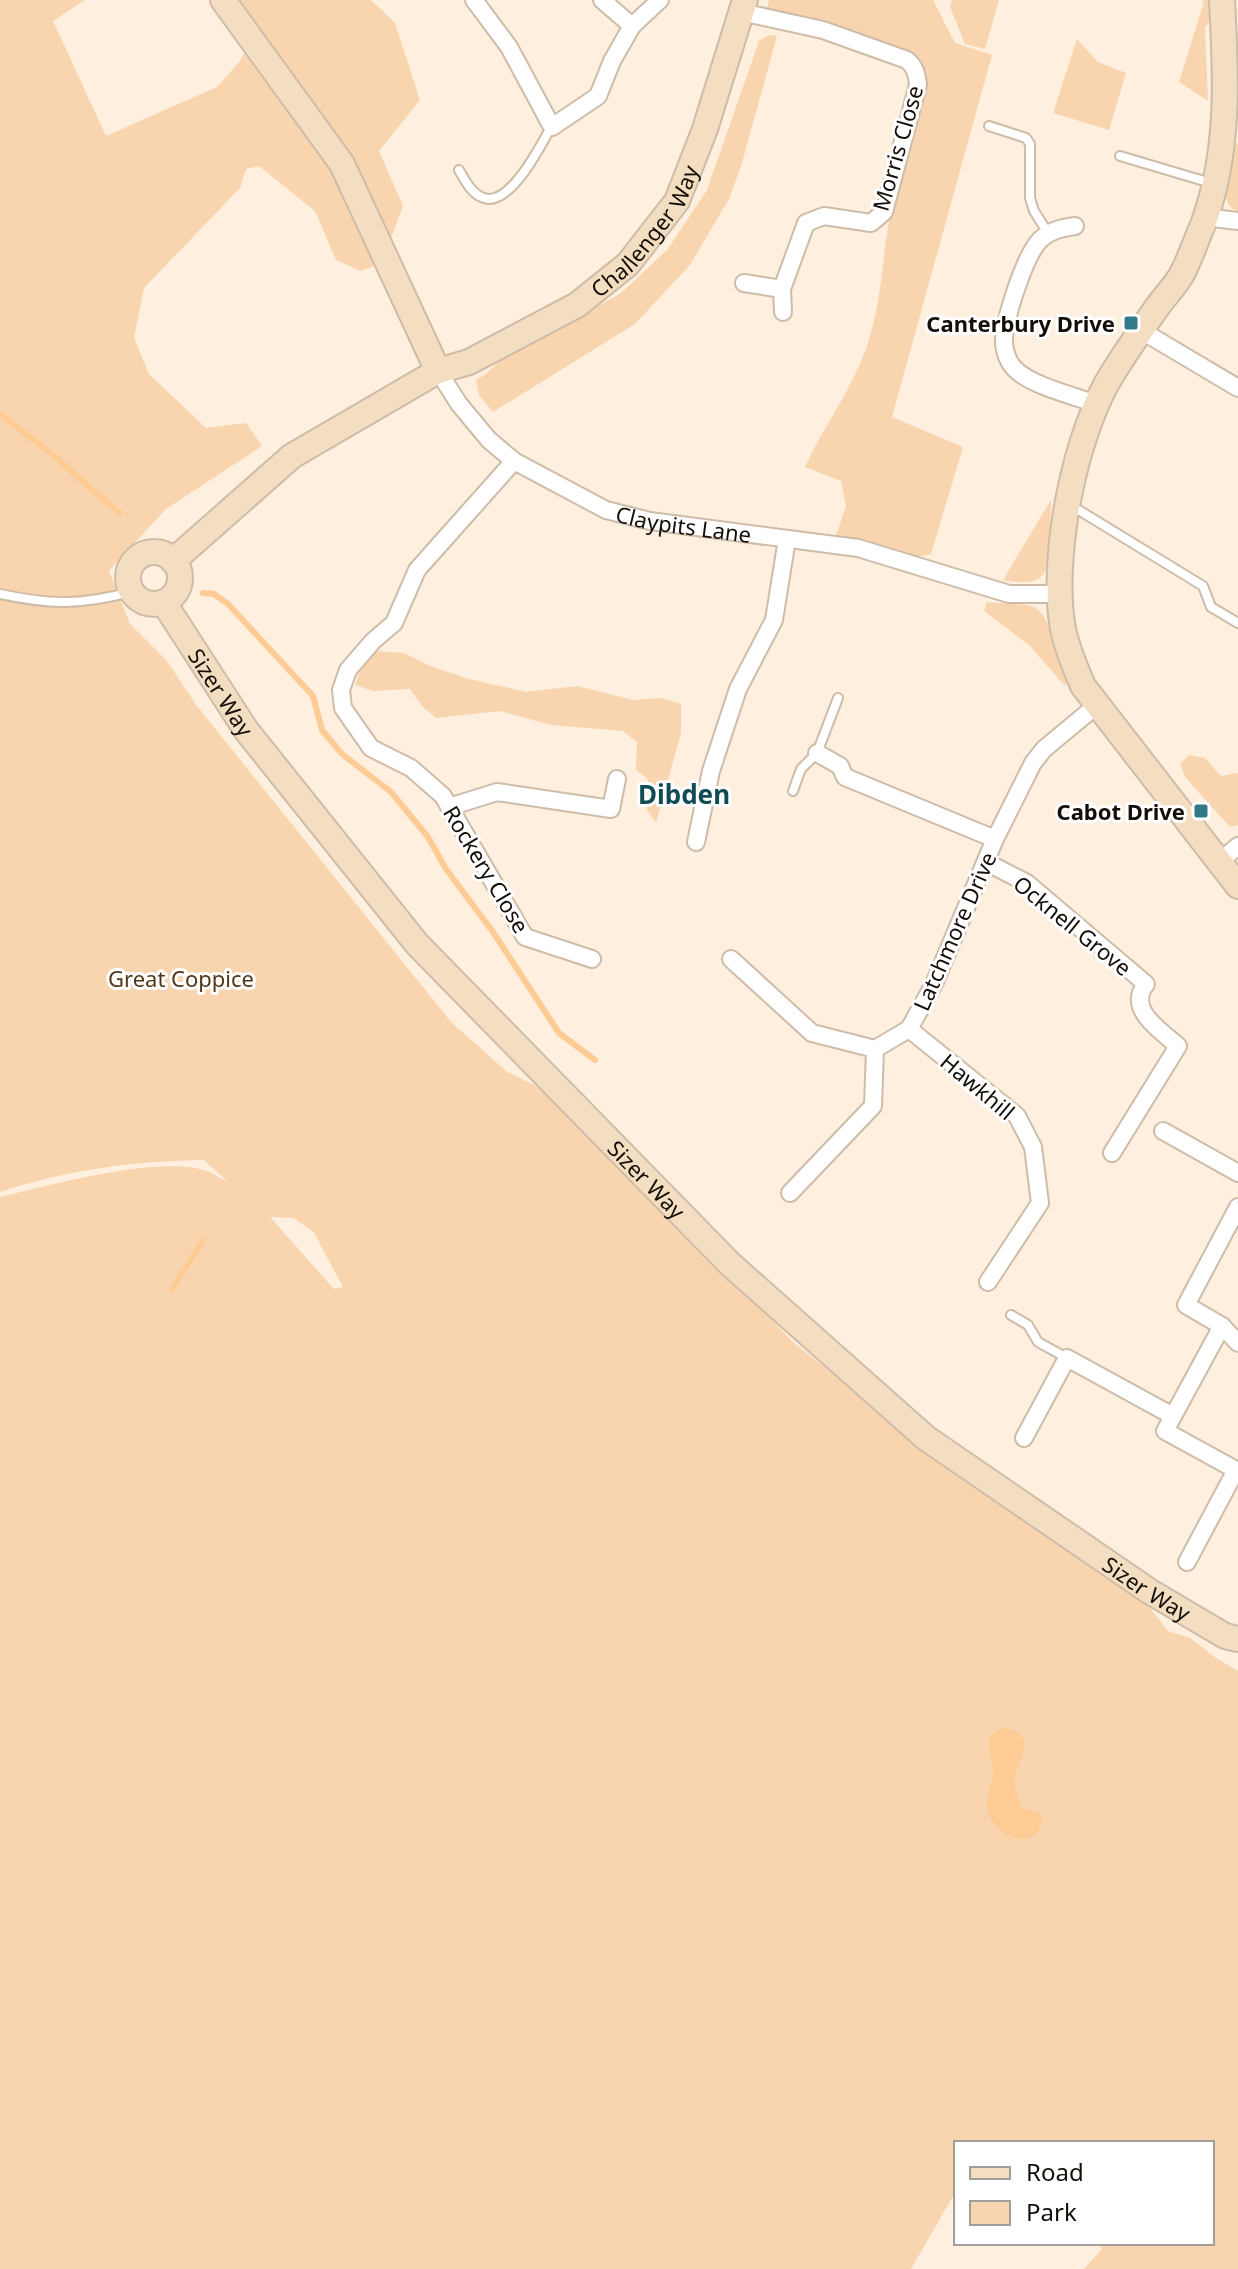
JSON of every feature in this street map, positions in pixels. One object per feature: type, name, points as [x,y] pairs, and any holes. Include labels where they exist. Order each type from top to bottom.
[{"type":"street","name":"Claypits Lane","points":[[223,0],[342,164],[438,371],[459,404],[489,440],[514,461],[606,510],[650,521],[858,548],[1009,594],[1061,594]]},
{"type":"street","points":[[474,0],[509,47],[552,127],[598,96],[612,61],[632,26],[660,0]]},
{"type":"street","points":[[602,0],[632,26]]},
{"type":"street","points":[[1222,0],[1226,114],[1224,136],[1205,217],[1183,274],[1112,373],[1097,404],[1085,436],[1068,503],[1060,565],[1062,626],[1069,655],[1083,686],[1229,854],[1238,886]]},
{"type":"street","name":"Challenger Way","points":[[438,371],[469,362],[577,305],[628,264],[677,201],[705,129],[743,6]]},
{"type":"street","name":"Morris Close","points":[[743,6],[907,60],[917,75],[918,85],[884,212],[871,223],[824,216],[806,223],[782,289],[783,312]]},
{"type":"street","points":[[1205,217],[1238,221]]},
{"type":"street","points":[[1075,226],[1057,228],[1041,239],[1030,253],[1005,327],[1004,345],[1008,361],[1026,378],[1097,404]]},
{"type":"street","points":[[744,283],[782,289]]},
{"type":"street","points":[[1142,331],[1238,388]]},
{"type":"street","points":[[173,561],[292,456],[438,371]]},
{"type":"street","name":"Rockery Close","points":[[514,461],[417,570],[394,623],[373,641],[348,670],[341,690],[343,708],[371,748],[411,768],[443,796],[525,937],[592,959]]},
{"type":"street","points":[[696,842],[711,771],[738,689],[774,620],[787,539]]},
{"type":"street","points":[[154,552],[173,561],[179,572],[179,583],[176,592],[164,603],[150,604],[131,592],[127,576],[136,559],[154,552]]},
{"type":"street","name":"Sizer Way","points":[[164,603],[246,730],[417,944],[730,1264],[926,1438],[1149,1591],[1225,1636],[1238,1639]]},
{"type":"street","name":"Latchmore Drive","points":[[875,1049],[909,1029],[934,984],[995,839],[1033,763],[1044,749],[1097,705]]},
{"type":"street","points":[[817,753],[840,766],[845,777],[995,839]]},
{"type":"street","points":[[449,807],[497,792],[611,809],[617,779]]},
{"type":"street","name":"Ocknell Grove","points":[[986,862],[1027,883],[1146,984],[1139,993],[1138,1004],[1144,1014],[1178,1046],[1112,1153]]},
{"type":"street","points":[[731,959],[812,1033],[875,1049],[873,1106],[790,1193]]},
{"type":"street","name":"Hawkhill","points":[[909,1029],[1017,1116],[1033,1147],[1040,1203],[988,1282]]},
{"type":"street","points":[[1163,1131],[1238,1173]]},
{"type":"street","points":[[1238,1207],[1186,1305],[1222,1326],[1238,1343]]},
{"type":"street","points":[[1187,1562],[1236,1470],[1165,1431],[1222,1326]]},
{"type":"street","points":[[1024,1438],[1067,1358],[1173,1416]]},
{"type":"lane","points":[[989,126],[1026,138],[1030,144],[1030,198],[1034,211],[1049,234]]},
{"type":"lane","points":[[459,170],[472,191],[483,198],[493,199],[506,191],[531,165],[552,127]]},
{"type":"lane","points":[[1120,156],[1214,184]]},
{"type":"lane","points":[[1068,503],[1203,586],[1211,607],[1238,623]]},
{"type":"lane","points":[[0,594],[36,601],[91,603],[131,592]]},
{"type":"lane","points":[[793,791],[801,769],[817,753],[838,698]]},
{"type":"lane","points":[[1011,1315],[1028,1325],[1038,1342],[1067,1358]]},
{"type":"green space","name":"Great Coppice","points":[[0,0],[85,0],[53,21],[106,136],[217,87],[239,62],[253,40],[223,0],[371,0],[395,23],[420,100],[379,151],[403,206],[382,263],[361,271],[336,260],[315,211],[259,166],[246,169],[240,188],[144,288],[134,338],[149,374],[206,428],[246,423],[262,446],[166,509],[109,571],[130,624],[167,661],[197,706],[451,1022],[506,1071],[536,1086],[570,1110],[794,1343],[886,1415],[1137,1592],[1168,1631],[1190,1638],[1238,1671],[1238,2269],[1084,2269],[1102,2249],[1098,2245],[1214,2245],[1214,2141],[954,2141],[954,2194],[911,2269],[0,2269],[0,1197],[74,1179],[158,1167],[204,1170],[227,1181],[204,1160],[126,1165],[75,1172],[0,1192]],"holes":[[[270,1217],[293,1218],[313,1231],[343,1287],[334,1289]]]},
{"type":"green space","points":[[769,0],[933,0],[955,43],[992,55],[892,417],[963,447],[931,554],[908,559],[835,538],[846,506],[841,481],[805,467],[849,387],[874,322],[891,209],[925,79],[921,61],[891,46],[767,9]]},
{"type":"green space","points":[[952,0],[999,0],[985,49],[965,44],[950,7]]},
{"type":"green space","points":[[1202,0],[1211,0],[1211,19],[1205,28],[1208,101],[1179,82],[1204,2]]},
{"type":"green space","points":[[769,35],[777,36],[742,163],[729,199],[690,265],[635,324],[493,412],[479,395],[476,380],[505,356],[620,294],[667,250],[707,190],[759,41]]},
{"type":"green space","points":[[1077,39],[1098,62],[1126,73],[1109,130],[1053,113]]},
{"type":"green space","points":[[1236,143],[1238,211],[1231,207],[1225,191]]},
{"type":"green space","points":[[1051,500],[1045,571],[1041,577],[1027,582],[1003,580]]},
{"type":"green space","points":[[987,602],[1026,605],[1038,610],[1055,640],[1067,684],[1064,685],[1029,645],[984,611]]},
{"type":"green space","points":[[377,651],[404,653],[430,666],[469,679],[526,692],[577,686],[633,700],[661,698],[681,704],[681,733],[656,823],[647,810],[648,779],[636,770],[637,742],[623,731],[551,725],[500,711],[436,718],[422,706],[410,689],[373,691],[355,685],[362,666]]},
{"type":"green space","points":[[1189,755],[1205,758],[1221,776],[1238,773],[1238,825],[1230,827],[1185,777],[1180,764]]},
{"type":"shaded area","points":[[1001,1728],[1013,1730],[1024,1741],[1015,1776],[1016,1792],[1023,1809],[1038,1812],[1042,1818],[1034,1835],[1027,1839],[1010,1837],[1002,1832],[988,1810],[993,1767],[989,1740]]},
{"type":"waterway","points":[[0,414],[119,513]]},
{"type":"waterway","points":[[203,593],[214,594],[228,604],[313,696],[322,730],[342,754],[391,792],[428,837],[446,869],[493,932],[559,1033],[595,1060]]},
{"type":"waterway","points":[[172,1289],[203,1241]]},
{"type":"place","name":"Canterbury Drive","points":[[1131,323]]},
{"type":"place","name":"Cabot Drive","points":[[1201,811]]},
{"type":"district","name":"Dibden","points":[[684,794]]}]
